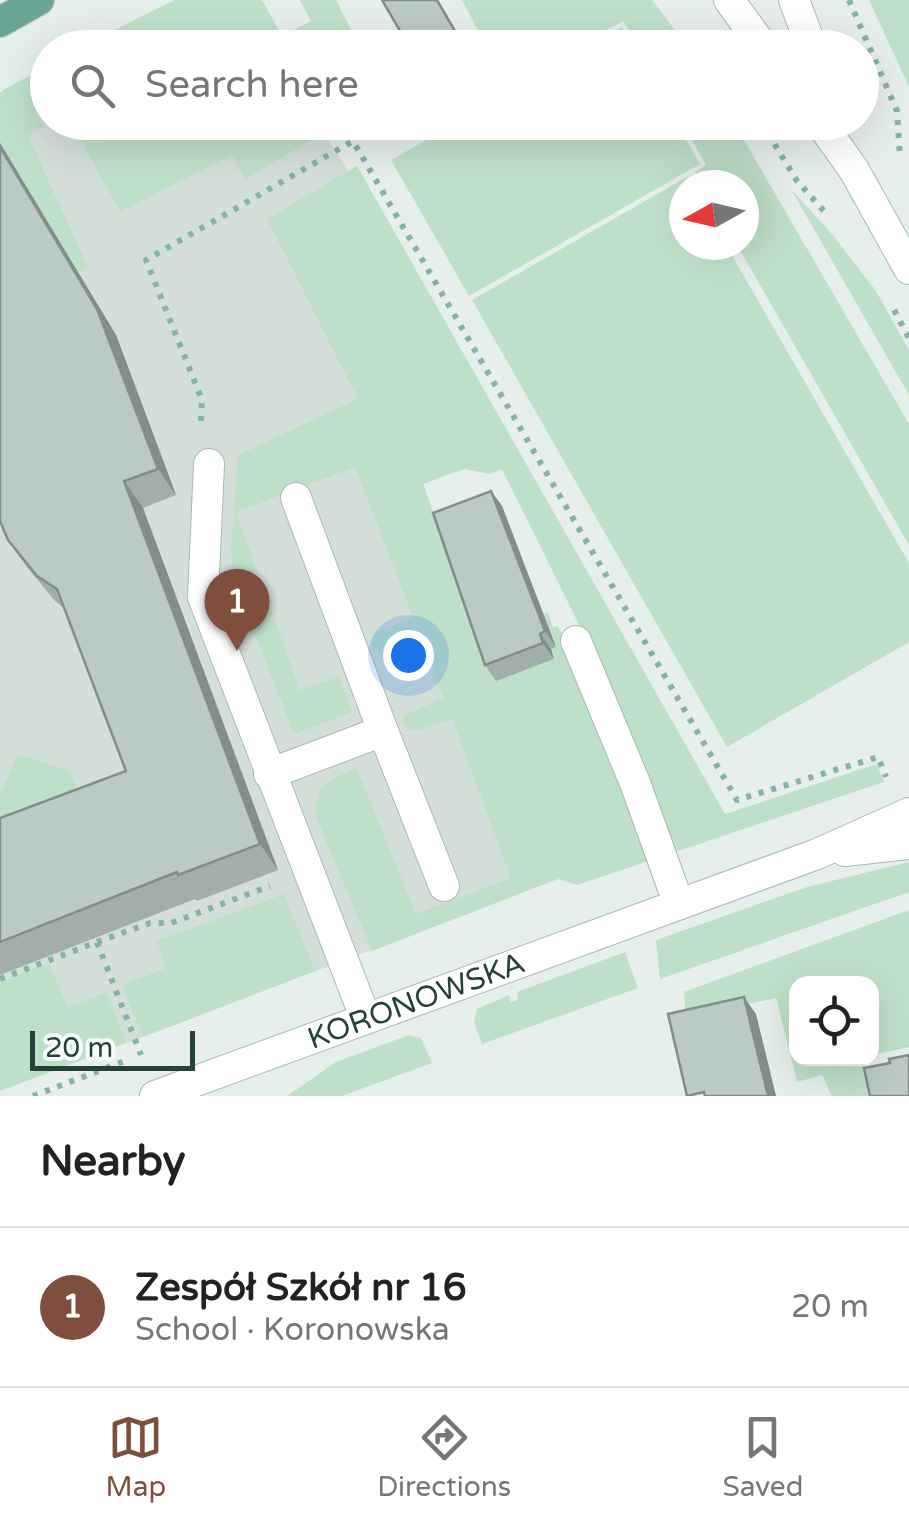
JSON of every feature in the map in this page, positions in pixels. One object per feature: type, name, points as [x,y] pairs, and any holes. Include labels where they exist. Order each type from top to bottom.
[{"type":"main road","points":[[0,22],[39,0]]},
{"type":"street","points":[[730,0],[751,30]]},
{"type":"street","points":[[794,0],[805,30]]},
{"type":"street","points":[[833,140],[854,170],[909,270]]},
{"type":"street","points":[[845,140],[854,170]]},
{"type":"street","points":[[209,464],[202,598],[365,1017]]},
{"type":"street","points":[[296,498],[444,886]]},
{"type":"street","points":[[576,641],[635,783],[678,902]]},
{"type":"street","points":[[269,774],[383,731]]},
{"type":"street","name":"KORONOWSKA","points":[[817,854],[900,802]]},
{"type":"street","name":"KORONOWSKA","points":[[155,1096],[817,854],[909,844]]},
{"type":"path","points":[[849,0],[862,30]]},
{"type":"path","points":[[879,69],[897,111],[900,168]]},
{"type":"path","points":[[723,775],[736,800],[878,757],[900,802]]},
{"type":"path","points":[[0,979],[97,942],[140,1056]]},
{"type":"shaded area","points":[[0,100],[30,114],[30,140],[329,140],[478,380],[391,422],[558,879],[0,1091]]},
{"type":"green space","points":[[175,0],[262,0],[279,30],[115,30]]},
{"type":"green space","points":[[300,0],[336,0],[351,30],[294,30],[311,21]]},
{"type":"green space","points":[[462,0],[652,0],[675,30],[629,30],[623,21],[607,30],[478,30]]},
{"type":"green space","points":[[869,0],[909,0],[909,87]]},
{"type":"green space","points":[[30,75],[29,138],[88,267],[79,272],[0,143],[0,92]]},
{"type":"green space","points":[[81,140],[312,140],[245,179],[232,155],[120,212]]},
{"type":"green space","points":[[426,140],[686,140],[700,164],[690,170],[669,170],[669,182],[469,296],[391,160]]},
{"type":"green space","points":[[692,140],[744,140],[909,424],[909,545],[746,260],[759,260],[759,170],[698,170],[706,165]]},
{"type":"green space","points":[[357,166],[725,814],[877,764],[884,782],[577,885],[558,879],[372,951],[316,817],[317,798],[339,776],[357,769],[416,914],[511,878],[452,719],[420,730],[410,730],[403,723],[404,715],[443,698],[422,641],[383,655],[374,652],[374,634],[413,617],[355,467],[236,512],[300,690],[339,677],[352,712],[294,734],[235,584],[231,553],[238,455],[358,399],[267,219]],"holes":[[[464,469],[490,474],[502,469],[591,649],[573,656],[558,626],[553,627],[548,612],[538,617],[556,646],[551,649],[554,659],[496,680],[423,484]]]},
{"type":"green space","points":[[669,187],[669,260],[735,260],[909,563],[909,642],[727,747],[472,300]]},
{"type":"green space","points":[[791,189],[876,291],[909,350],[909,395]]},
{"type":"green space","points":[[18,754],[70,771],[88,819],[0,824],[0,795]]},
{"type":"green space","points":[[909,862],[909,892],[660,979],[656,940],[807,887]]},
{"type":"green space","points":[[284,894],[315,971],[143,1037],[122,985],[166,968],[157,941]]},
{"type":"green space","points":[[909,910],[909,1047],[879,1053],[879,976],[789,976],[789,1050],[776,998],[686,1017],[684,992]]},
{"type":"green space","points":[[625,952],[638,988],[482,1044],[474,1022],[477,1009],[509,995],[511,1002],[518,1000],[517,992]]},
{"type":"green space","points":[[49,963],[67,1007],[107,992],[126,1043],[0,1091],[0,982]]},
{"type":"green space","points":[[409,1035],[421,1038],[432,1063],[342,1096],[287,1096],[336,1062]]},
{"type":"green space","points":[[793,1066],[864,1066],[869,1084],[879,1096],[832,1096],[822,1075],[797,1082]]},
{"type":"building","points":[[382,0],[437,0],[454,30],[400,30]]},
{"type":"building","points":[[0,147],[97,309],[158,469],[124,481],[260,844],[178,875],[177,872],[0,942],[0,818],[126,771],[57,589],[37,576],[8,540],[0,521]]},
{"type":"building","points":[[491,491],[545,631],[540,634],[543,643],[485,665],[433,513]]},
{"type":"building","points":[[744,997],[768,1096],[705,1096],[704,1092],[687,1096],[668,1014]]},
{"type":"building","points":[[909,1055],[909,1096],[870,1096],[864,1068],[890,1063],[889,1059]]},
{"type":"place","name":"Zespół Szkół nr 16","points":[[237,651]]}]
